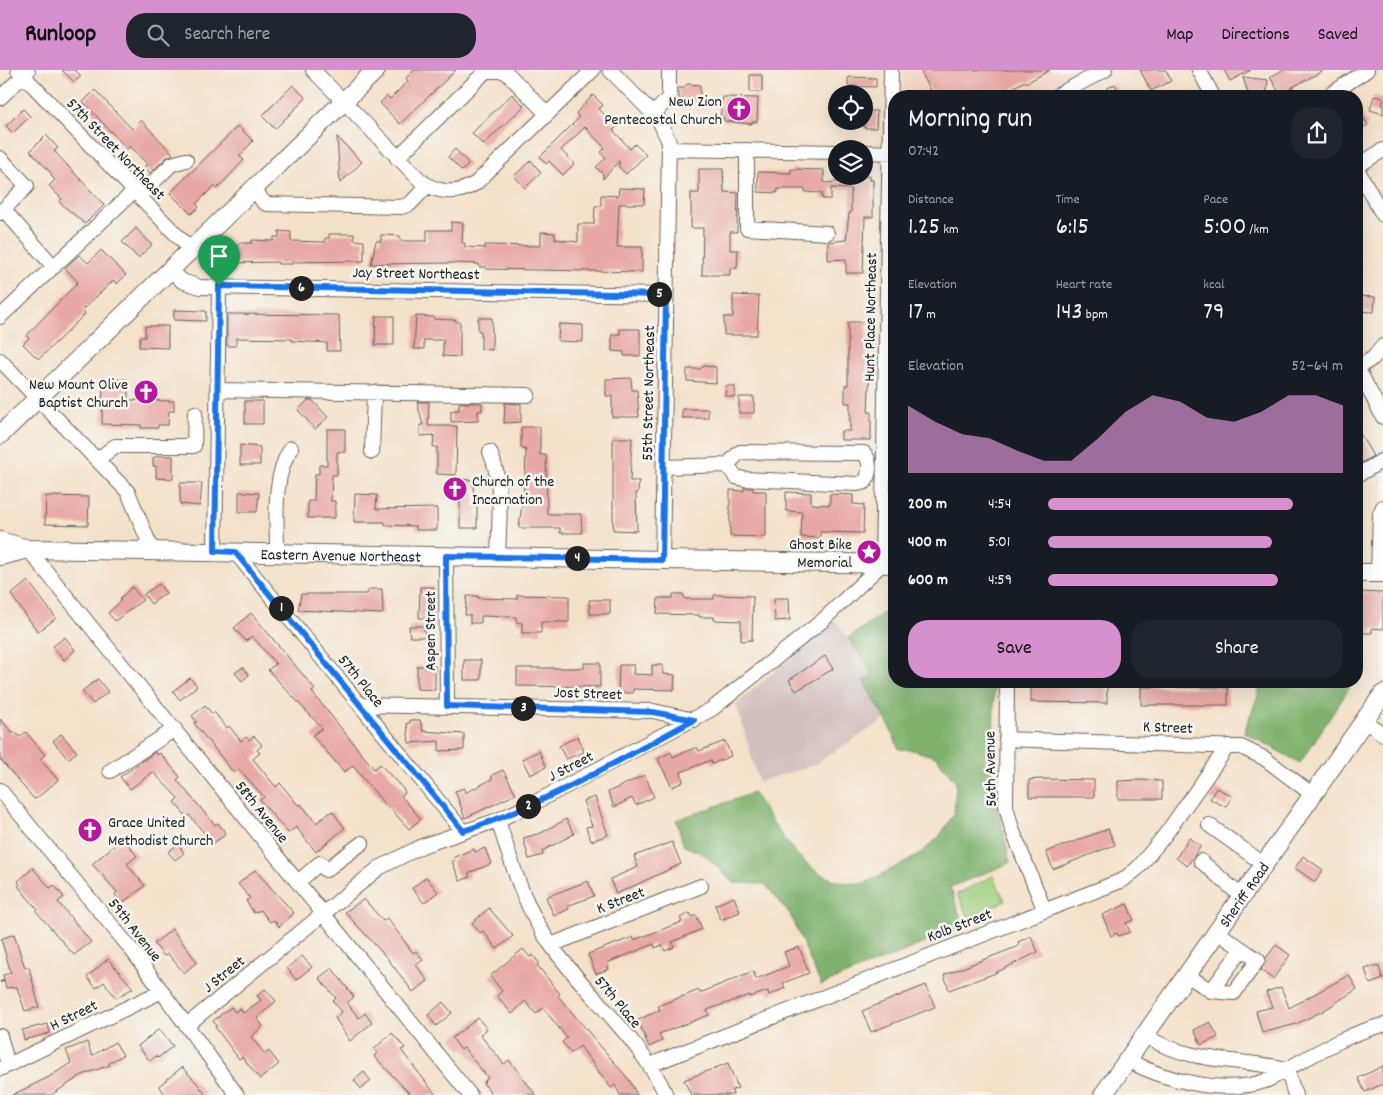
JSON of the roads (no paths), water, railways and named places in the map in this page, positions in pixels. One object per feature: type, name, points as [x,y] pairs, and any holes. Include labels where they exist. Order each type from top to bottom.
[{"type":"main road","points":[[0,435],[376,70]]},
{"type":"main road","name":"Eastern Avenue Northeast","points":[[0,541],[28,549]]},
{"type":"main road","name":"Eastern Avenue Northeast","points":[[0,556],[28,549],[152,550],[888,564]]},
{"type":"main road","points":[[1363,573],[1380,573]]},
{"type":"main road","name":"Sheriff Road","points":[[1103,1095],[1383,694]]},
{"type":"street","points":[[313,70],[423,183],[446,192],[460,191],[470,187],[592,70]]},
{"type":"street","name":"55th Street Northeast","points":[[610,70],[654,114],[665,129],[669,149],[662,560]]},
{"type":"street","points":[[654,114],[669,97],[669,70]]},
{"type":"street","name":"Hunt Place Northeast","points":[[892,70],[892,90]]},
{"type":"street","points":[[1067,90],[1105,70]]},
{"type":"street","points":[[1337,90],[1366,70]]},
{"type":"street","points":[[397,158],[486,71],[505,72],[547,114]]},
{"type":"street","points":[[0,98],[23,72]]},
{"type":"street","name":"57th Street Northeast","points":[[23,72],[191,250]]},
{"type":"street","points":[[1203,72],[1210,90]]},
{"type":"street","points":[[669,149],[828,152]]},
{"type":"street","points":[[747,150],[747,228],[827,233]]},
{"type":"street","points":[[1363,161],[1383,150]]},
{"type":"street","points":[[873,152],[888,153]]},
{"type":"street","points":[[0,158],[27,186],[2,212],[54,267]]},
{"type":"street","points":[[0,317],[172,164],[186,160]]},
{"type":"street","points":[[1363,181],[1383,215]]},
{"type":"street","points":[[255,189],[263,202],[267,204],[401,207],[410,204],[423,183]]},
{"type":"street","name":"Jay Street Northeast","points":[[171,270],[182,282],[192,286],[666,295]]},
{"type":"street","points":[[215,551],[219,286]]},
{"type":"street","points":[[1363,363],[1373,358],[1383,346]]},
{"type":"street","points":[[0,360],[128,492],[152,550]]},
{"type":"street","points":[[217,390],[528,395]]},
{"type":"street","points":[[1363,391],[1383,417]]},
{"type":"street","points":[[372,452],[374,392]]},
{"type":"street","points":[[97,460],[115,446],[194,446],[195,413]]},
{"type":"street","points":[[277,552],[278,481],[284,460],[291,448]]},
{"type":"street","points":[[490,452],[496,467],[499,483],[498,557]]},
{"type":"street","points":[[664,467],[728,465],[740,452],[864,453],[867,456],[869,476],[865,482],[857,484],[744,479],[736,477],[728,465]]},
{"type":"street","points":[[1363,472],[1383,460]]},
{"type":"street","points":[[1380,573],[1380,513],[1383,507]]},
{"type":"street","name":"58th Avenue","points":[[28,549],[470,1095]]},
{"type":"street","name":"57th Place","points":[[235,552],[463,831]]},
{"type":"street","name":"Aspen Street","points":[[446,556],[447,706]]},
{"type":"street","name":"J Street","points":[[187,1024],[379,868],[422,846],[498,820],[694,720],[727,699],[888,564]]},
{"type":"street","name":"56th Avenue","points":[[1007,688],[1005,783],[1007,814],[1044,909]]},
{"type":"street","name":"Jost Street","points":[[360,705],[653,712],[694,720]]},
{"type":"street","points":[[1364,721],[1383,734]]},
{"type":"street","points":[[110,771],[175,729]]},
{"type":"street","name":"K Street","points":[[1006,738],[1241,747],[1255,753],[1313,795]]},
{"type":"street","name":"Kolb Street","points":[[650,1065],[1044,909],[1117,883],[1131,874],[1165,835],[1228,746]]},
{"type":"street","name":"59th Avenue","points":[[0,790],[131,949],[237,1095]]},
{"type":"street","name":"57th Place","points":[[498,820],[526,903],[551,945],[650,1065],[666,1095]]},
{"type":"street","points":[[1209,825],[1265,865]]},
{"type":"street","points":[[298,882],[320,863],[326,870],[362,843]]},
{"type":"street","points":[[1201,861],[1242,897]]},
{"type":"street","name":"K Street","points":[[551,945],[701,886]]},
{"type":"street","points":[[1187,975],[1211,991],[1234,993],[1258,960],[1218,932]]},
{"type":"street","points":[[1211,991],[1242,949]]},
{"type":"street","name":"H Street","points":[[4,1067],[162,991]]},
{"type":"street","points":[[1128,1060],[1170,1079],[1210,1086],[1253,1085],[1266,1081],[1287,1068],[1363,1031],[1383,1025]]},
{"type":"street","points":[[0,1036],[4,1067]]},
{"type":"street","points":[[1145,1036],[1167,1048],[1191,1056],[1226,1062],[1256,1062],[1287,1068]]},
{"type":"street","points":[[1287,1068],[1295,1095]]},
{"type":"place","name":"New Zion Pentecostal Church","points":[[739,109]]},
{"type":"place","name":"New Mount Olive Baptist Church","points":[[146,392]]},
{"type":"place","name":"Church of the Incarnation","points":[[455,489]]},
{"type":"place","name":"Ghost Bike Memorial","points":[[869,552]]},
{"type":"place","name":"Grace United Methodist Church","points":[[90,830]]}]
